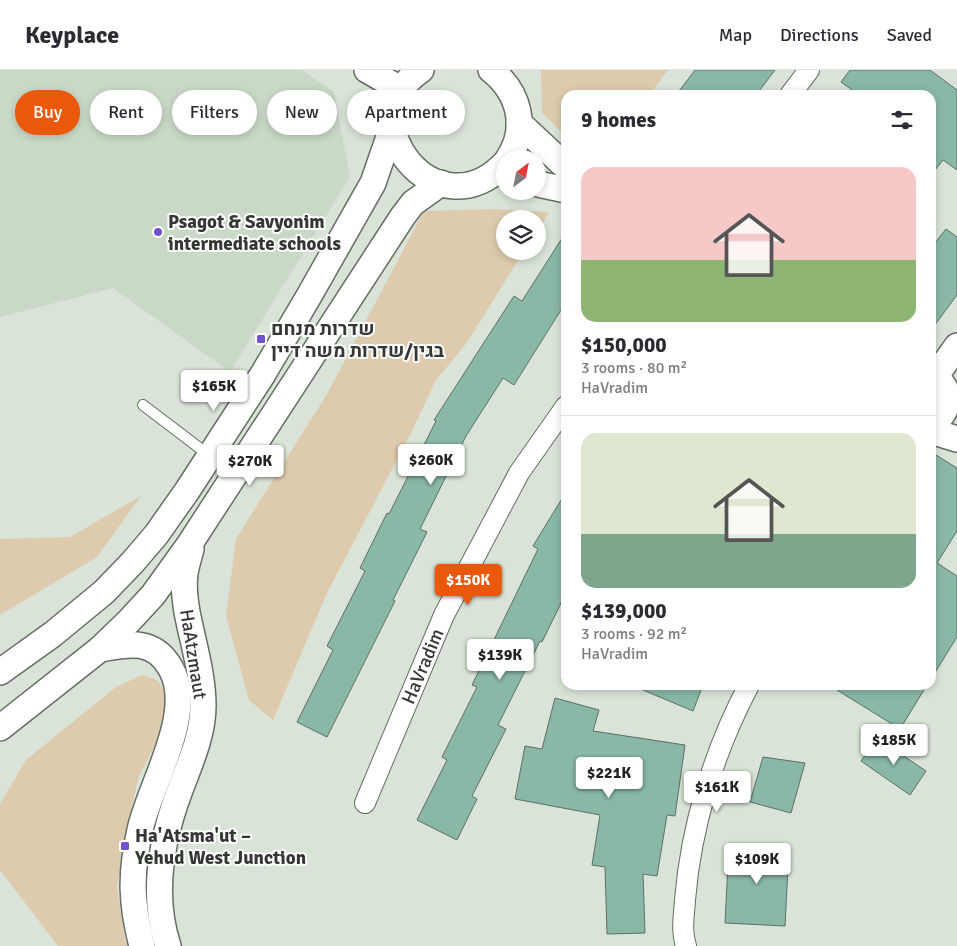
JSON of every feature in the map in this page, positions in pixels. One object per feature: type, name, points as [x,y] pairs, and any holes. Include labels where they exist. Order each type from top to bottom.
[{"type":"street","points":[[367,70],[402,90],[421,70]]},
{"type":"street","points":[[491,70],[499,77],[510,81],[516,102],[519,123],[516,142],[512,150]]},
{"type":"street","points":[[794,90],[809,70]]},
{"type":"street","points":[[519,123],[561,162]]},
{"type":"street","points":[[0,672],[74,617],[104,592],[156,535],[210,456],[286,335],[373,183],[390,135]]},
{"type":"street","points":[[395,135],[401,154],[415,170],[424,177],[441,184],[460,186],[496,174]]},
{"type":"street","points":[[0,728],[100,649],[153,596],[196,536],[403,216],[413,203],[441,184]]},
{"type":"street","points":[[546,186],[561,189]]},
{"type":"street","points":[[936,372],[957,346]]},
{"type":"street","points":[[936,379],[946,390],[952,404],[947,406],[944,414],[936,422]]},
{"type":"street","name":"HaVradim","points":[[365,803],[444,615],[519,473],[561,413]]},
{"type":"street","points":[[936,433],[957,439]]},
{"type":"street","name":"HaAtzmaut","points":[[168,946],[160,910],[159,881],[162,853],[168,823],[194,755],[200,733],[203,708],[201,681],[184,594],[184,575],[196,536]]},
{"type":"street","name":"HaAtzmaut","points":[[100,649],[124,645],[142,645],[153,648],[164,656],[174,673],[178,690],[176,721],[143,819],[134,864],[132,894],[136,923],[142,946]]},
{"type":"street","points":[[686,946],[682,935],[687,870],[699,811],[731,718],[746,690]]},
{"type":"lane","points":[[144,405],[210,456]]},
{"type":"shaded area","name":"Psagot & Savyonim intermediate schools","points":[[0,70],[302,70],[331,90],[267,90],[267,135],[337,135],[337,108],[350,177],[230,372],[113,288],[0,317]]},
{"type":"shaded area","points":[[541,70],[668,70],[653,90],[561,90],[561,131],[542,113]]},
{"type":"shaded area","points":[[493,209],[512,210],[496,210],[496,260],[518,260],[466,344],[436,380],[411,433],[327,593],[273,720],[249,700],[226,616],[236,539],[327,394],[424,211]]},
{"type":"shaded area","points":[[141,496],[97,557],[0,615],[0,539],[70,537]]},
{"type":"shaded area","points":[[142,675],[157,680],[170,698],[166,723],[139,776],[125,836],[117,887],[125,940],[128,946],[58,946],[0,870],[0,804],[26,760],[116,687]]},
{"type":"building","points":[[695,70],[775,70],[760,90],[680,90]]},
{"type":"building","points":[[850,70],[930,70],[957,90],[957,170],[943,160],[936,169],[936,90],[852,90],[841,82]]},
{"type":"building","points":[[946,229],[957,237],[957,295],[936,323],[936,242]]},
{"type":"building","points":[[561,240],[561,310],[514,385],[503,378],[466,436],[420,529],[427,532],[327,737],[297,722],[333,650],[327,646],[365,571],[360,568],[436,421],[434,420],[514,296],[522,301]]},
{"type":"building","points":[[936,455],[957,468],[957,531],[937,563],[957,576],[957,637],[936,671]]},
{"type":"building","points":[[561,500],[561,603],[498,725],[506,729],[472,796],[477,799],[457,840],[417,820],[447,760],[442,757],[477,687],[472,685],[538,549],[533,546]]},
{"type":"building","points":[[643,690],[701,690],[693,711]]},
{"type":"building","points":[[837,690],[924,690],[900,729]]},
{"type":"building","points":[[555,698],[599,710],[593,731],[685,745],[675,816],[667,815],[657,876],[643,874],[645,933],[607,934],[605,867],[592,865],[600,815],[515,799],[525,746],[542,749]]},
{"type":"building","points":[[877,738],[926,771],[910,795],[861,761]]},
{"type":"building","points":[[763,757],[805,763],[791,813],[750,802]]},
{"type":"building","points":[[729,844],[789,847],[785,926],[725,923]]},
{"type":"place","name":"Psagot & Savyonim intermediate schools","points":[[158,232]]},
{"type":"place","name":"שדרות מנחם בגין/שדרות משה דיין","points":[[261,339]]},
{"type":"place","name":"Ha'Atsma'ut – Yehud West Junction","points":[[125,846]]}]
